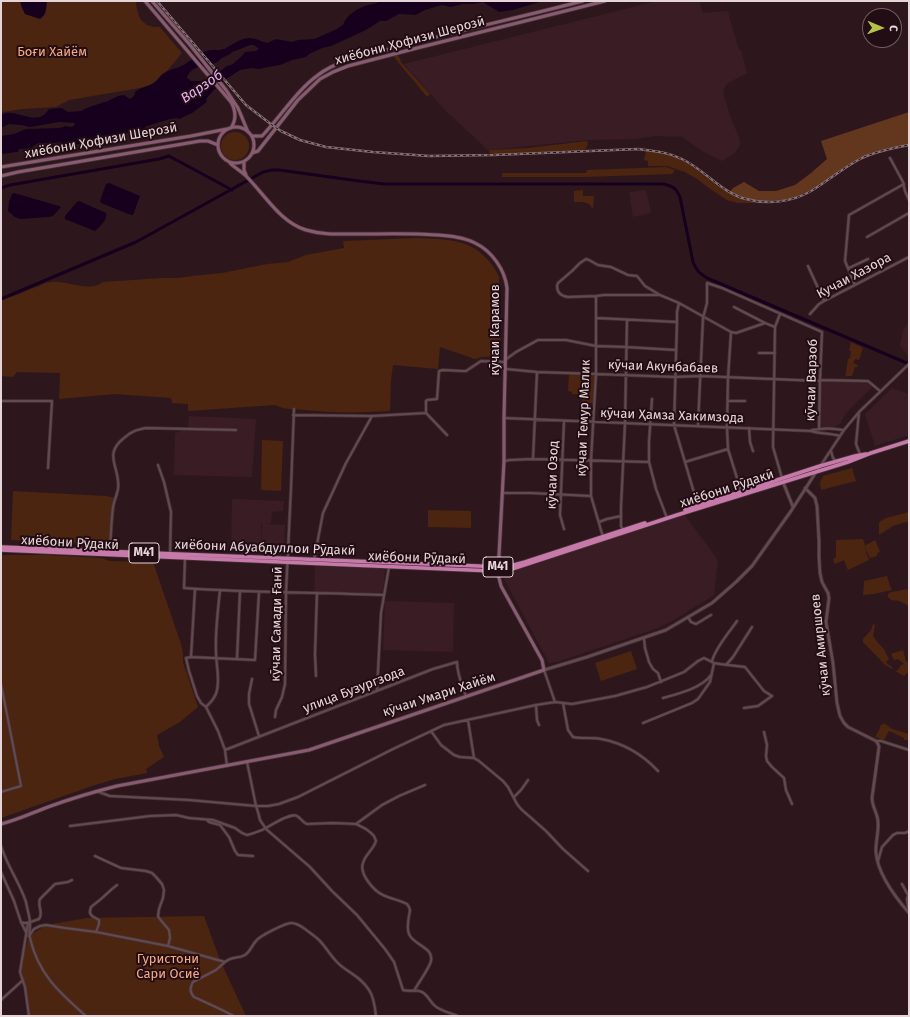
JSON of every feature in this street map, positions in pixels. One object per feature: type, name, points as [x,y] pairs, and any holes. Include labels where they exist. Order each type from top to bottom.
[{"type":"highway","name":"хиёбони Абуабдуллои Рӯдакӣ","points":[[170,556],[498,569],[514,566],[604,538],[741,492],[783,480],[836,461],[871,453],[909,441]]},
{"type":"highway","name":"хиёбони Рӯдакӣ","points":[[714,502],[817,471],[860,456]]},
{"type":"highway","points":[[1,547],[10,549]]},
{"type":"highway","name":"хиёбони Рӯдакӣ","points":[[1,550],[10,549],[110,553],[185,558],[232,558]]},
{"type":"highway","name":"хиёбони Рӯдакӣ","points":[[314,562],[389,567],[396,565]]},
{"type":"main road","points":[[145,1],[187,49],[223,93],[236,112],[235,119],[229,128],[220,136],[218,145],[220,154],[230,163],[244,162],[244,170],[246,175]]},
{"type":"main road","points":[[152,1],[191,46],[226,90],[238,108],[248,132],[252,136],[254,146],[252,153]]},
{"type":"main road","name":"хиёбони Ҳофизи Шерозӣ","points":[[252,136],[262,136],[305,86],[318,75],[331,67],[359,57],[416,42],[583,1]]},
{"type":"main road","name":"хиёбони Ҳофизи Шерозӣ","points":[[244,162],[252,153],[258,151],[298,100],[320,79],[333,72],[421,46],[605,1]]},
{"type":"main road","points":[[359,57],[360,63]]},
{"type":"main road","name":"хиёбони Ҳофизи Шерозӣ","points":[[1,167],[184,137],[229,128],[243,128],[248,132]]},
{"type":"main road","name":"хиёбони Ҳофизи Шерозӣ","points":[[1,176],[200,141],[218,145]]},
{"type":"main road","name":"кӯчаи Карамов","points":[[230,163],[246,175],[284,218],[296,226],[306,230],[329,235],[422,234],[454,237],[476,243],[489,252],[504,273],[507,288],[506,369],[504,461],[498,569],[499,579],[501,586],[542,660],[544,670]]},
{"type":"main road","name":"кӯчаи Умари Хайём","points":[[1,824],[14,821],[96,791],[146,780],[309,750],[544,670]]},
{"type":"street","points":[[890,158],[904,184],[909,200]]},
{"type":"street","points":[[855,285],[845,261],[849,215],[904,184]]},
{"type":"street","points":[[867,237],[909,213]]},
{"type":"street","name":"Кучаи Хазора","points":[[810,314],[819,304],[824,301],[909,257]]},
{"type":"street","points":[[660,295],[564,296],[559,293],[557,286],[558,283],[586,259],[598,265],[611,267],[628,275],[637,276],[645,286],[660,295],[679,303],[703,318],[731,332],[736,333],[765,323]]},
{"type":"street","points":[[849,268],[868,259]]},
{"type":"street","points":[[808,266],[824,301]]},
{"type":"street","points":[[698,425],[703,318],[707,303],[706,283],[722,288],[780,314],[775,327],[773,446],[793,508]]},
{"type":"street","name":"кӯчаи Темур Малик","points":[[596,296],[596,374],[591,460],[591,496],[604,538]]},
{"type":"street","points":[[679,303],[677,312],[674,425],[698,507]]},
{"type":"street","points":[[734,307],[775,327]]},
{"type":"street","name":"кӯчаи Варзоб","points":[[780,314],[822,332],[820,429]]},
{"type":"street","points":[[597,318],[677,322]]},
{"type":"street","points":[[623,531],[621,526],[621,516],[627,320]]},
{"type":"street","points":[[731,332],[728,378],[728,449],[741,492]]},
{"type":"street","points":[[447,434],[426,413],[426,401],[437,399],[439,371],[466,371],[481,360],[505,361],[516,352],[538,340],[553,339],[596,346],[676,350]]},
{"type":"street","points":[[759,353],[775,353]]},
{"type":"street","points":[[820,466],[844,430],[859,412],[909,364]]},
{"type":"street","name":"кӯчаи Акунбабаев","points":[[506,369],[536,372],[675,377],[700,376],[868,381],[880,391]]},
{"type":"street","points":[[533,458],[536,372]]},
{"type":"street","points":[[652,399],[649,462],[656,489],[666,517]]},
{"type":"street","points":[[1,401],[52,401],[48,468]]},
{"type":"street","points":[[728,401],[744,401]]},
{"type":"street","name":"кӯчаи Самади Ғанӣ","points":[[275,717],[285,684],[286,593],[294,409]]},
{"type":"street","points":[[859,412],[856,446],[860,456]]},
{"type":"street","points":[[293,415],[372,416],[426,413]]},
{"type":"street","points":[[314,562],[324,512],[346,463],[372,416]]},
{"type":"street","name":"кӯчаи Ҳамза Хакимзода","points":[[504,418],[698,425],[728,428],[811,431],[840,436]]},
{"type":"street","name":"кӯчаи Озод","points":[[564,421],[560,515],[564,529]]},
{"type":"street","points":[[110,553],[114,506],[118,489],[114,452],[120,441],[135,430],[146,428],[236,430]]},
{"type":"street","points":[[749,428],[750,442],[753,451]]},
{"type":"street","points":[[811,431],[820,429],[844,430]]},
{"type":"street","points":[[685,462],[728,449]]},
{"type":"street","points":[[831,451],[833,458],[836,461]]},
{"type":"street","points":[[504,461],[533,458],[649,462]]},
{"type":"street","points":[[158,465],[164,482],[171,512],[170,556]]},
{"type":"street","name":"кӯчаи Умари Хайём","points":[[544,670],[666,630],[712,603],[752,566],[793,508],[820,466]]},
{"type":"street","name":"кӯчаи Амиршоев","points":[[805,488],[815,498],[817,506],[819,566],[821,578],[829,598],[826,622],[840,716],[844,723],[852,730],[876,741]]},
{"type":"street","points":[[502,493],[591,496]]},
{"type":"street","points":[[599,523],[607,519],[621,516]]},
{"type":"street","points":[[185,558],[184,588],[286,593],[384,595]]},
{"type":"street","points":[[377,691],[381,613],[389,567]]},
{"type":"street","points":[[191,657],[195,589]]},
{"type":"street","points":[[206,707],[213,700],[218,690],[216,651],[220,590]]},
{"type":"street","points":[[237,659],[240,591]]},
{"type":"street","points":[[227,766],[225,750],[218,730],[206,707],[201,703],[197,696],[186,658],[255,660],[259,592]]},
{"type":"street","points":[[316,676],[315,654],[317,593]]},
{"type":"street","points":[[688,617],[691,622],[696,624],[711,615]]},
{"type":"street","points":[[643,723],[696,701],[710,682],[713,672],[713,657],[737,621]]},
{"type":"street","points":[[726,665],[733,657],[752,627]]},
{"type":"street","points":[[644,638],[649,662],[653,669],[658,673],[661,682]]},
{"type":"street","points":[[96,791],[110,796],[189,800],[256,806],[279,804],[298,797],[444,725],[536,705],[555,702],[572,704],[615,696],[661,682],[684,672],[704,658],[726,665],[745,667],[764,691],[772,696],[758,706],[744,708]]},
{"type":"street","name":"улица Бузургзода","points":[[225,750],[433,669],[457,662],[459,677],[466,696]]},
{"type":"street","points":[[544,670],[555,702]]},
{"type":"street","points":[[664,698],[694,688],[708,679],[713,672]]},
{"type":"street","points":[[252,679],[249,704],[259,736]]},
{"type":"street","points":[[1,684],[21,786],[1,792]]},
{"type":"street","points":[[563,703],[568,730],[573,737],[601,738],[625,746],[638,753],[658,771]]},
{"type":"street","points":[[536,705],[539,726]]},
{"type":"street","points":[[468,720],[474,758]]},
{"type":"street","points":[[431,731],[441,745],[454,755],[474,758],[503,781],[521,809],[546,831],[563,849],[588,870]]},
{"type":"street","points":[[764,732],[767,745],[766,759],[784,778],[786,790],[792,804]]},
{"type":"street","points":[[876,741],[881,741],[909,750]]},
{"type":"street","points":[[876,741],[879,747],[872,801],[878,820],[876,852],[878,862],[885,878],[909,913]]},
{"type":"street","points":[[247,762],[256,806],[260,820],[266,829],[310,867],[361,920],[386,949],[394,962],[404,991],[422,992],[437,1007],[458,1016]]},
{"type":"street","points":[[514,797],[528,780]]},
{"type":"street","points":[[356,824],[382,805],[425,785]]},
{"type":"street","points":[[70,826],[150,816],[176,815],[189,818],[214,820],[247,835],[266,829],[278,821],[293,815],[297,816],[307,824],[356,824],[366,829],[374,836],[375,839],[375,844],[363,862],[362,870],[364,875],[376,891],[407,904],[410,910],[408,933],[410,937],[430,952],[430,964],[414,991]]},
{"type":"street","points":[[206,820],[220,825],[229,837],[238,855],[253,856]]},
{"type":"street","points":[[878,862],[882,848],[886,842],[895,833],[906,833],[909,831]]},
{"type":"street","points":[[1,846],[26,902],[29,936],[35,957],[45,976],[86,1016]]},
{"type":"street","points":[[95,856],[122,868],[146,871],[156,877],[162,884],[164,890],[158,916],[169,930],[170,942],[168,946]]},
{"type":"street","points":[[1,872],[26,932]]},
{"type":"street","points":[[21,922],[22,924],[29,923],[39,919],[41,914],[39,900],[52,885],[72,880]]},
{"type":"street","points":[[902,884],[908,894],[907,899],[909,913]]},
{"type":"street","points":[[96,932],[99,920],[90,913],[91,907],[117,885]]},
{"type":"street","points":[[29,923],[20,968],[25,987],[29,1016]]},
{"type":"street","points":[[234,1016],[194,997],[191,994],[191,985],[193,982],[216,970],[228,958],[245,955],[258,938],[288,924],[296,924],[319,940],[339,964],[359,978],[373,998],[376,1016]]},
{"type":"street","points":[[29,936],[40,926],[96,932],[168,946],[225,962]]},
{"type":"street","points":[[1,1000],[23,980]]},
{"type":"shaded area","points":[[657,1],[699,1],[703,13],[728,12],[747,73],[728,83],[723,90],[731,118],[740,140],[739,147],[734,154],[722,161],[704,152],[682,137],[656,136],[635,139],[589,140],[488,150],[445,110],[404,64]]},
{"type":"shaded area","points":[[909,112],[909,145],[886,149],[861,158],[810,190],[789,200],[767,201],[746,199],[730,192],[733,188],[744,182],[759,191],[776,191],[795,185],[827,159],[821,141]]},
{"type":"shaded area","points":[[646,190],[651,213],[633,217],[629,192]]},
{"type":"shaded area","points":[[909,321],[909,356],[900,346],[903,330]]},
{"type":"shaded area","points":[[822,380],[869,382],[872,387],[846,413],[840,424],[834,427],[819,427]]},
{"type":"shaded area","points":[[892,388],[909,394],[909,435],[875,446],[865,414]]},
{"type":"shaded area","points":[[189,416],[256,419],[252,477],[174,475],[175,433],[188,429]]},
{"type":"shaded area","points":[[232,499],[284,501],[283,511],[272,512],[271,523],[266,524],[285,525],[284,552],[261,552],[262,523],[261,548],[231,548]]},
{"type":"shaded area","points":[[684,514],[718,560],[714,595],[674,620],[658,628],[557,662],[549,663],[504,579],[506,574]]},
{"type":"shaded area","points":[[315,566],[385,569],[383,594],[314,592]]},
{"type":"shaded area","points":[[385,601],[454,603],[453,652],[383,650]]},
{"type":"green space","name":"Боғи Хайём","points":[[1,1],[136,1],[139,17],[149,26],[160,27],[182,53],[167,71],[150,85],[69,100],[56,107],[22,109],[3,112],[1,107]]},
{"type":"green space","points":[[398,55],[401,60],[400,61],[430,94],[427,97],[393,56]]},
{"type":"green space","points":[[235,132],[245,136],[249,146],[245,156],[235,160],[225,156],[221,146],[225,136]]},
{"type":"green space","points":[[587,141],[588,144],[585,150],[490,154],[489,150],[528,148]]},
{"type":"green space","points":[[646,151],[661,152],[682,160],[730,193],[746,200],[764,203],[738,203],[727,200],[685,172],[667,166],[648,166],[648,161],[644,160]]},
{"type":"green space","points":[[666,167],[675,170],[672,174],[585,177],[502,177],[502,173],[586,173],[587,170]]},
{"type":"green space","points":[[583,190],[583,196],[594,196],[593,208],[587,203],[574,202],[574,191]]},
{"type":"green space","points":[[417,238],[463,243],[479,252],[487,259],[497,272],[499,277],[501,356],[475,359],[440,347],[438,369],[393,365],[390,411],[326,412],[286,409],[275,405],[188,411],[188,404],[172,403],[171,398],[115,394],[59,399],[60,373],[17,372],[13,377],[1,376],[1,300],[46,283],[57,282],[92,286],[103,282],[179,278],[222,273],[267,264],[288,262],[306,255],[344,248],[343,241]]},
{"type":"green space","points":[[851,342],[863,348],[859,360],[855,359],[853,363],[858,365],[855,367],[852,376],[846,376],[845,379],[848,359],[850,358],[851,351],[849,351]]},
{"type":"green space","points":[[569,374],[595,375],[594,403],[582,403],[582,394],[572,394],[572,392],[568,391]]},
{"type":"green space","points":[[262,440],[283,441],[281,491],[261,490]]},
{"type":"green space","points":[[852,468],[856,481],[821,490],[820,482],[823,476]]},
{"type":"green space","points":[[13,491],[105,496],[116,498],[111,545],[11,540]]},
{"type":"green space","points":[[428,510],[471,511],[471,528],[428,527]]},
{"type":"green space","points":[[909,512],[909,521],[893,526],[879,535],[879,522],[886,518]]},
{"type":"green space","points":[[863,539],[865,545],[863,546],[869,560],[848,570],[844,560],[835,564],[833,559],[838,556],[836,557],[836,540]]},
{"type":"green space","points":[[875,540],[880,551],[877,556],[870,558],[864,546]]},
{"type":"green space","points":[[1,555],[49,555],[101,558],[110,561],[153,562],[181,644],[183,662],[198,707],[180,722],[157,735],[159,746],[164,757],[146,769],[147,773],[115,779],[95,785],[1,818]]},
{"type":"green space","points":[[887,576],[892,590],[863,595],[864,581]]},
{"type":"green space","points":[[909,589],[909,606],[899,601],[891,600],[888,597],[888,594],[891,592]]},
{"type":"green space","points":[[873,624],[875,625],[873,636],[884,649],[889,659],[886,662],[893,668],[892,669],[885,665],[863,642],[863,639],[871,630]]},
{"type":"green space","points":[[903,650],[906,661],[909,663],[909,671],[904,676],[895,671],[904,664],[898,659],[894,660],[891,654]]},
{"type":"green space","points":[[631,651],[637,669],[601,681],[595,663]]},
{"type":"green space","points":[[884,723],[892,729],[909,734],[909,740],[904,740],[904,738],[889,731],[884,740],[875,737],[880,726]]},
{"type":"green space","name":"Гуристони Сари Осиё","points":[[204,916],[220,960],[246,1016],[29,1016],[25,987],[20,970],[29,936],[46,925],[87,918]]},
{"type":"water","points":[[20,1],[47,1],[45,13],[40,19],[25,14]]},
{"type":"water","name":"Варзоб","points":[[380,1],[543,1],[513,10],[499,12],[483,2],[462,4],[451,7],[442,5],[425,10],[415,15],[399,14],[386,21],[380,21],[366,30],[331,46],[322,48],[306,57],[292,60],[280,65],[259,69],[251,68],[240,70],[225,80],[213,91],[206,99],[207,102],[192,113],[179,119],[170,119],[147,126],[139,132],[130,132],[94,142],[72,145],[64,145],[61,142],[38,143],[31,148],[19,149],[18,152],[1,154],[1,136],[14,134],[26,129],[59,128],[66,126],[71,127],[74,126],[75,123],[59,122],[30,127],[9,124],[1,128],[1,115],[9,113],[36,118],[41,117],[49,109],[62,108],[68,112],[82,111],[118,96],[124,95],[130,99],[134,96],[135,92],[154,83],[166,72],[183,65],[206,51],[224,49],[239,41],[249,38],[267,43],[276,39],[292,42],[314,39],[343,25],[347,18],[356,10]],"holes":[[[250,45],[254,45],[259,49],[256,51],[245,52],[234,63],[203,81],[191,81],[187,78],[195,68],[213,64],[232,52]]]},
{"type":"water","points":[[109,183],[140,196],[133,215],[101,203],[100,201],[106,184]]},
{"type":"water","points":[[14,193],[61,207],[53,216],[20,219],[8,211],[9,202],[12,194]]},
{"type":"water","points":[[79,201],[106,213],[105,220],[95,231],[65,219],[65,216]]},
{"type":"waterway","points":[[1,188],[10,185],[169,156],[232,190]]},
{"type":"waterway","points":[[1,299],[136,242],[263,172],[272,170],[385,184],[664,184],[674,188],[680,197],[693,262],[697,270],[702,275],[909,364]]},
{"type":"railway","points":[[157,1],[246,105],[281,131],[300,140],[326,147],[429,156],[638,149],[650,150],[666,153],[682,159],[698,169],[721,187],[737,196],[754,201],[771,202],[788,200],[804,195],[862,158],[885,150],[909,145]]}]
